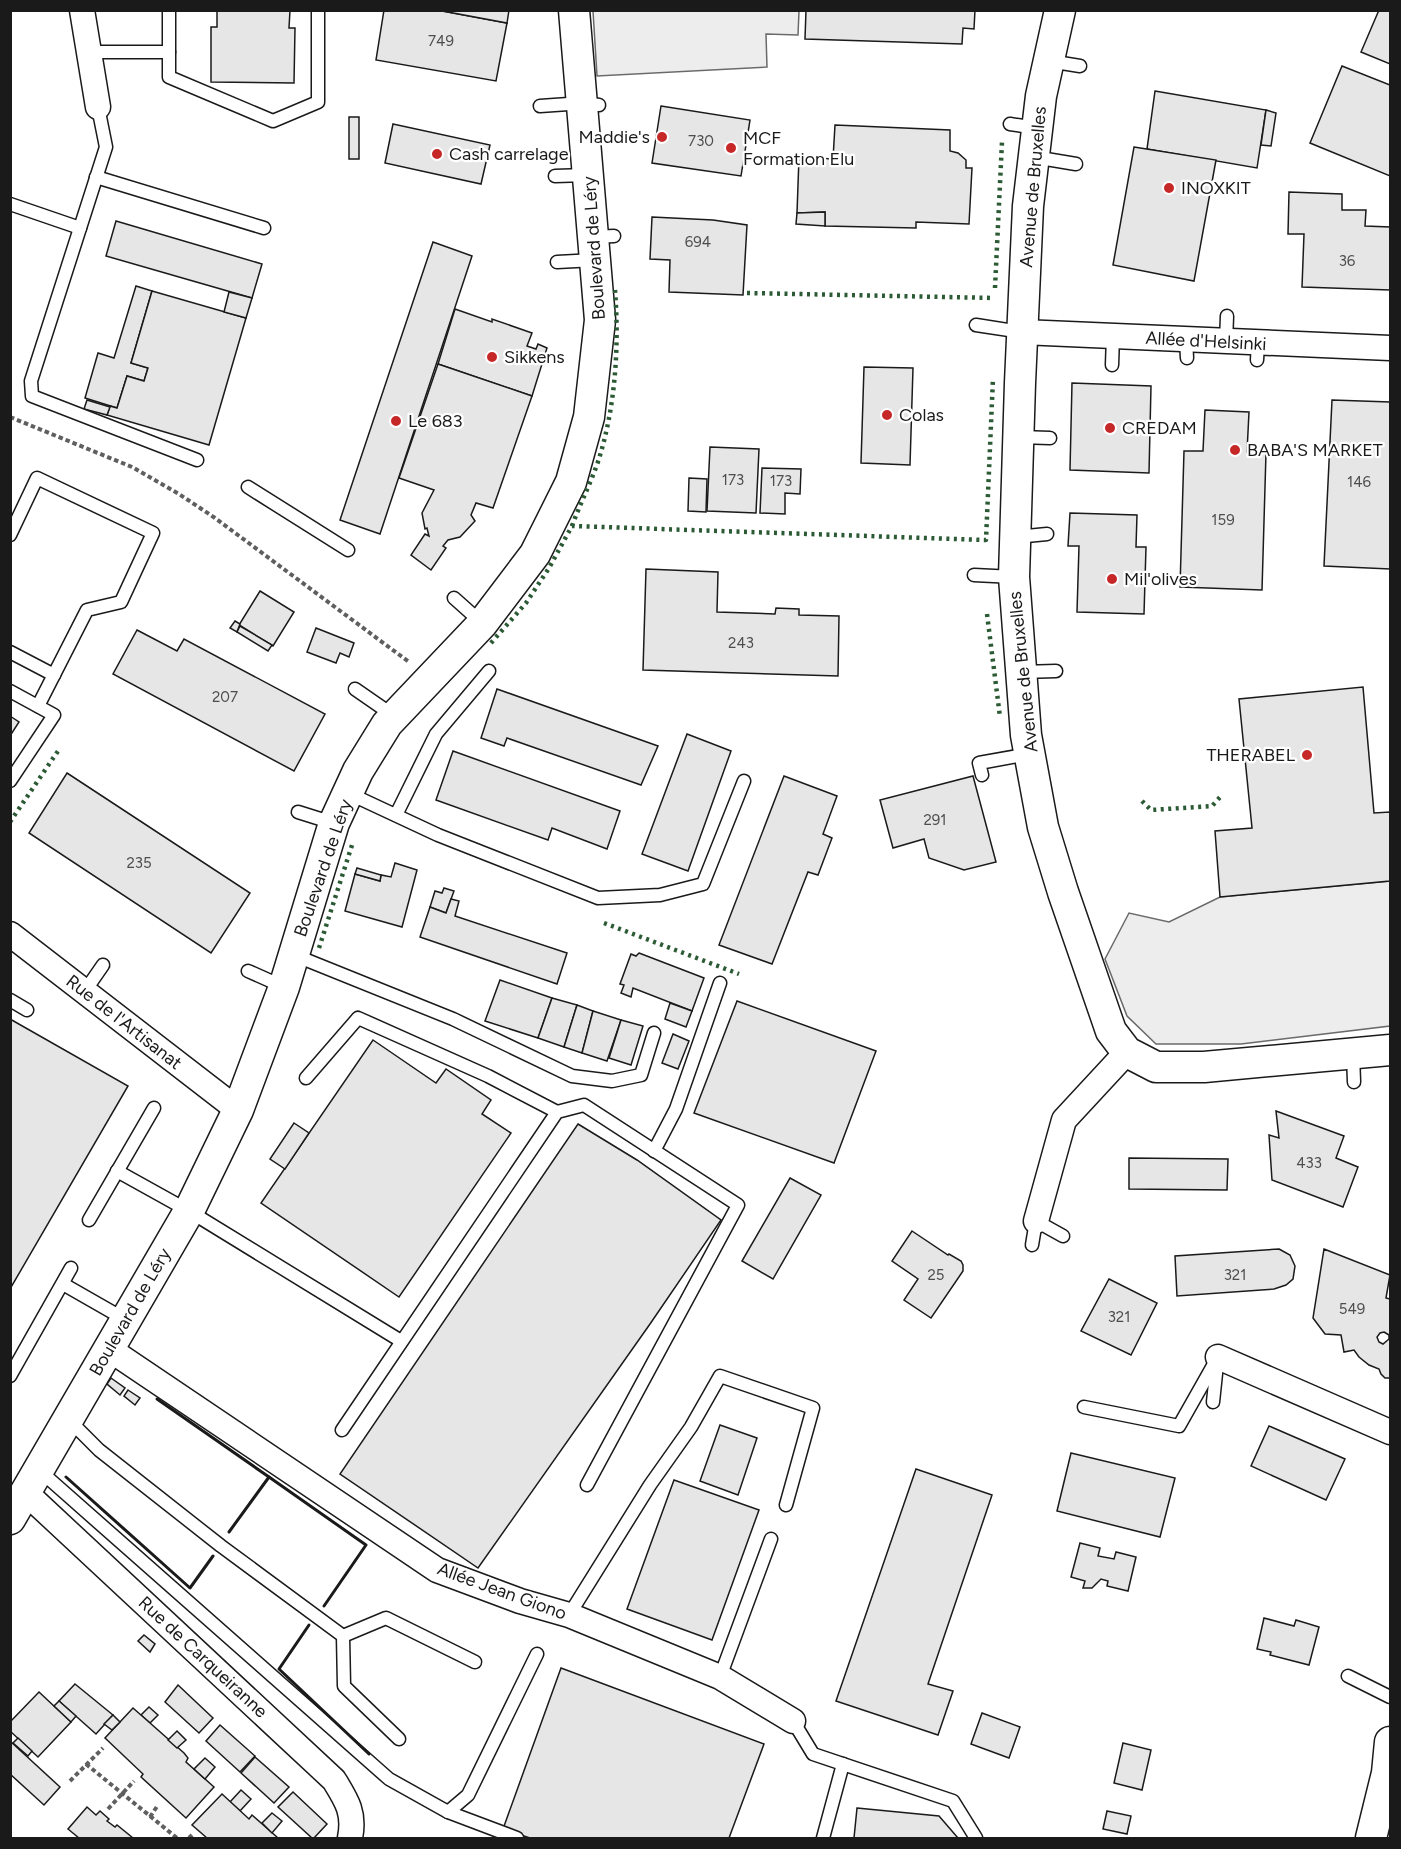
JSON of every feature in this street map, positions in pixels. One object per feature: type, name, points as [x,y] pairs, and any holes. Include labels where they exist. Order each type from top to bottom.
[{"type":"street","points":[[82,10],[99,107]]},
{"type":"street","name":"Boulevard de Léry","points":[[10,1519],[189,1211],[238,1110],[284,987],[334,823],[358,771],[387,724],[482,624],[535,554],[571,482],[589,417],[600,320],[602,244],[590,175],[591,104],[574,10]]},
{"type":"street","name":"Avenue de Bruxelles","points":[[1060,10],[1041,96],[1027,137],[1028,206],[1014,577],[1026,735],[1043,827],[1063,892],[1111,1031],[1127,1052],[1156,1067],[1354,1068],[1390,1050]]},
{"type":"street","name":"Allée d'Helsinki","points":[[1022,332],[1113,336],[1187,349],[1226,342],[1258,352],[1390,348]]},
{"type":"street","name":"Rue de l'Artisanat","points":[[10,934],[238,1110]]},
{"type":"street","points":[[1036,1221],[1068,1134],[1064,1120],[1127,1052]]},
{"type":"street","name":"Allée Jean Giono","points":[[109,1349],[437,1570],[520,1601],[569,1615],[720,1677],[793,1721]]},
{"type":"street","points":[[1218,1357],[1390,1431]]},
{"type":"street","name":"Rue de Carqueiranne","points":[[32,1480],[334,1780],[348,1802],[352,1828],[350,1839]]},
{"type":"street","points":[[1371,1839],[1387,1773],[1390,1742]]},
{"type":"lane","points":[[170,10],[169,77],[273,121],[318,102],[318,10]]},
{"type":"lane","points":[[89,52],[169,52]]},
{"type":"lane","points":[[1049,61],[1080,66]]},
{"type":"lane","points":[[540,106],[591,104]]},
{"type":"lane","points":[[99,107],[106,147],[31,381],[32,396],[197,460]]},
{"type":"lane","points":[[1027,137],[1076,164]]},
{"type":"lane","points":[[555,176],[590,175]]},
{"type":"lane","points":[[96,177],[264,228]]},
{"type":"lane","points":[[10,204],[80,228]]},
{"type":"lane","points":[[557,262],[602,244]]},
{"type":"lane","points":[[1226,342],[1227,316]]},
{"type":"lane","points":[[976,325],[1022,332]]},
{"type":"lane","points":[[1112,365],[1113,336]]},
{"type":"lane","points":[[1018,436],[1050,438]]},
{"type":"lane","points":[[10,535],[36,478],[153,532],[121,602],[87,610],[38,706]]},
{"type":"lane","points":[[248,487],[348,550]]},
{"type":"lane","points":[[1015,537],[1047,534]]},
{"type":"lane","points":[[975,575],[1014,577]]},
{"type":"lane","points":[[454,598],[482,624]]},
{"type":"lane","points":[[10,652],[54,675]]},
{"type":"lane","points":[[396,815],[436,734],[489,671]]},
{"type":"lane","points":[[1021,672],[1056,671]]},
{"type":"lane","points":[[355,689],[394,717]]},
{"type":"lane","points":[[10,691],[54,715],[10,781]]},
{"type":"lane","points":[[982,775],[979,763],[1030,754]]},
{"type":"lane","points":[[348,793],[438,834],[598,898],[660,896],[704,884],[744,782]]},
{"type":"lane","points":[[298,812],[334,823]]},
{"type":"lane","points":[[294,955],[453,1019],[572,1076],[612,1081],[641,1075],[654,1034]]},
{"type":"lane","points":[[85,991],[103,965]]},
{"type":"lane","points":[[248,971],[284,987]]},
{"type":"lane","points":[[654,1150],[676,1109],[720,983]]},
{"type":"lane","points":[[10,1000],[27,1010]]},
{"type":"lane","points":[[306,1078],[358,1018],[488,1076],[557,1112]]},
{"type":"lane","points":[[342,1430],[557,1112],[584,1105],[738,1205],[587,1485]]},
{"type":"lane","points":[[90,1220],[154,1108]]},
{"type":"lane","points":[[117,1171],[189,1211],[401,1341]]},
{"type":"lane","points":[[1032,1245],[1036,1221],[1064,1236]]},
{"type":"lane","points":[[10,1376],[71,1268]]},
{"type":"lane","points":[[63,1284],[126,1320]]},
{"type":"lane","points":[[1213,1402],[1218,1357]]},
{"type":"lane","points":[[1084,1407],[1179,1426],[1218,1357]]},
{"type":"lane","points":[[569,1615],[650,1485],[691,1427],[720,1376],[813,1408],[786,1505]]},
{"type":"lane","points":[[68,1419],[99,1450],[118,1465],[221,1546],[343,1636]]},
{"type":"lane","points":[[32,1480],[389,1779],[448,1812],[517,1839]]},
{"type":"lane","points":[[720,1677],[771,1539]]},
{"type":"lane","points":[[343,1636],[386,1618],[474,1662]]},
{"type":"lane","points":[[343,1636],[344,1686],[399,1739]]},
{"type":"lane","points":[[448,1812],[468,1795],[537,1654]]},
{"type":"lane","points":[[1348,1676],[1390,1697]]},
{"type":"lane","points":[[793,1721],[813,1754],[953,1801],[976,1839]]},
{"type":"lane","points":[[823,1839],[843,1764]]},
{"type":"path","points":[[10,417],[132,467],[179,494],[215,518],[431,679]]},
{"type":"path","points":[[70,1781],[103,1748]]},
{"type":"path","points":[[86,1764],[177,1839]]},
{"type":"path","points":[[108,1809],[134,1781]]},
{"type":"path","points":[[150,1817],[158,1805]]},
{"type":"shaded area","points":[[593,11],[799,11],[798,35],[766,34],[767,67],[597,76]]},
{"type":"shaded area","points":[[1390,881],[1390,1026],[1241,1044],[1156,1044],[1127,1016],[1105,959],[1129,913],[1169,922],[1220,897]]},
{"type":"building","points":[[217,10],[290,10],[289,28],[295,28],[294,83],[211,82],[211,27],[217,27]]},
{"type":"building","points":[[384,10],[437,10],[507,23],[496,81],[376,60]]},
{"type":"building","points":[[437,10],[509,10],[507,23]]},
{"type":"building","points":[[806,10],[975,10],[974,29],[963,28],[962,44],[805,39]]},
{"type":"building","points":[[1379,10],[1390,10],[1390,64],[1361,52]]},
{"type":"building","points":[[1342,66],[1390,85],[1390,176],[1310,143]]},
{"type":"building","points":[[1155,91],[1266,110],[1257,168],[1147,149]]},
{"type":"building","points":[[661,106],[750,120],[741,176],[652,163]]},
{"type":"building","points":[[1266,110],[1276,113],[1271,146],[1261,145]]},
{"type":"building","points":[[349,117],[359,117],[359,159],[349,159]]},
{"type":"building","name":"Cash carrelage","points":[[393,124],[490,145],[481,184],[385,163]]},
{"type":"building","points":[[835,125],[950,130],[950,151],[958,153],[966,160],[966,168],[972,168],[969,224],[916,222],[916,228],[825,226],[825,212],[797,213],[799,157],[833,159]]},
{"type":"building","name":"INOXKIT","points":[[1134,147],[1216,160],[1194,281],[1113,265]]},
{"type":"building","points":[[1289,192],[1342,194],[1342,210],[1366,210],[1365,226],[1390,227],[1390,290],[1302,287],[1304,234],[1288,234]]},
{"type":"building","points":[[825,212],[825,226],[796,224],[797,213]]},
{"type":"building","points":[[652,217],[713,220],[747,225],[743,295],[669,292],[670,260],[650,259]]},
{"type":"building","points":[[116,221],[262,264],[252,298],[106,256]]},
{"type":"building","name":"Le 683","points":[[433,242],[472,256],[380,534],[340,520]]},
{"type":"building","points":[[136,286],[152,291],[131,363],[148,368],[144,381],[127,376],[117,408],[85,398],[98,353],[114,358]]},
{"type":"building","points":[[152,291],[246,318],[209,445],[107,415],[110,406],[117,408],[127,376],[144,381],[148,368],[131,363]]},
{"type":"building","points":[[229,292],[252,298],[246,318],[224,312]]},
{"type":"building","name":"Sikkens","points":[[455,309],[532,333],[527,346],[536,349],[538,344],[547,348],[532,396],[438,364]]},
{"type":"building","points":[[438,364],[532,396],[493,508],[476,503],[471,515],[475,521],[460,537],[448,540],[443,546],[446,548],[431,570],[411,555],[425,534],[429,536],[422,513],[434,490],[399,478]]},
{"type":"building","name":"Colas","points":[[864,367],[913,368],[910,465],[861,463]]},
{"type":"building","name":"CREDAM","points":[[1072,383],[1151,386],[1149,473],[1070,470]]},
{"type":"building","points":[[87,400],[110,407],[107,415],[84,409]]},
{"type":"building","points":[[1332,400],[1390,402],[1390,569],[1324,566]]},
{"type":"building","points":[[1205,410],[1249,412],[1247,452],[1266,453],[1262,590],[1180,587],[1184,451],[1203,451]]},
{"type":"building","points":[[710,447],[759,449],[756,513],[707,511]]},
{"type":"building","points":[[762,468],[801,469],[800,494],[785,493],[785,514],[760,513]]},
{"type":"building","points":[[689,478],[707,479],[706,512],[688,511]]},
{"type":"building","name":"Mil'olives","points":[[1070,513],[1137,515],[1136,547],[1146,547],[1144,614],[1077,612],[1079,546],[1068,546]]},
{"type":"building","points":[[646,569],[718,572],[717,612],[775,614],[776,608],[799,609],[799,615],[839,616],[838,676],[643,670]]},
{"type":"building","points":[[260,591],[294,612],[273,646],[239,625]]},
{"type":"building","points":[[235,621],[240,624],[237,632],[230,628]]},
{"type":"building","points":[[240,626],[272,645],[268,651],[237,632]]},
{"type":"building","points":[[316,628],[354,643],[349,657],[340,653],[336,663],[307,652]]},
{"type":"building","points":[[137,630],[177,651],[184,639],[325,714],[294,771],[113,674]]},
{"type":"building","name":"THERABEL","points":[[1363,687],[1374,813],[1390,812],[1390,881],[1220,897],[1215,831],[1252,828],[1239,699]]},
{"type":"building","points":[[497,689],[658,746],[641,785],[507,738],[504,746],[481,738]]},
{"type":"building","points":[[10,716],[19,722],[10,736]]},
{"type":"building","points":[[687,734],[731,751],[688,871],[642,854]]},
{"type":"building","points":[[453,751],[620,811],[607,849],[552,828],[548,840],[436,800]]},
{"type":"building","points":[[67,773],[250,893],[211,953],[29,833]]},
{"type":"building","points":[[784,776],[837,796],[823,834],[832,838],[818,875],[808,872],[772,964],[719,945]]},
{"type":"building","points":[[973,776],[996,862],[964,870],[929,858],[924,839],[893,848],[880,800]]},
{"type":"building","points":[[395,863],[417,870],[402,927],[345,911],[355,874],[380,881],[381,875],[391,877]]},
{"type":"building","points":[[357,868],[381,875],[380,881],[355,874]]},
{"type":"building","points":[[444,888],[454,891],[446,913],[430,907],[435,891],[442,893]]},
{"type":"building","points":[[451,899],[459,901],[455,916],[567,953],[557,984],[420,937],[430,907],[446,913]]},
{"type":"building","points":[[639,953],[704,978],[692,1011],[633,988],[631,997],[621,993],[624,985],[620,984],[631,954],[636,956]]},
{"type":"building","points":[[500,980],[552,998],[538,1038],[485,1021]]},
{"type":"building","points":[[552,998],[577,1005],[564,1047],[538,1038]]},
{"type":"building","points":[[737,1001],[876,1051],[834,1163],[694,1113]]},
{"type":"building","points":[[670,1003],[692,1011],[686,1027],[665,1019]]},
{"type":"building","points":[[577,1005],[593,1011],[582,1053],[564,1047]]},
{"type":"building","points":[[593,1011],[621,1020],[607,1061],[582,1053]]},
{"type":"building","points":[[10,1019],[128,1086],[10,1289]]},
{"type":"building","points":[[621,1020],[643,1026],[631,1065],[609,1058]]},
{"type":"building","points":[[673,1034],[689,1041],[678,1069],[662,1063]]},
{"type":"building","points":[[373,1040],[436,1083],[446,1069],[491,1100],[482,1114],[511,1133],[399,1297],[261,1203]]},
{"type":"building","points":[[1276,1111],[1344,1136],[1336,1158],[1358,1167],[1343,1207],[1272,1180],[1269,1135],[1279,1138]]},
{"type":"building","points":[[294,1123],[309,1133],[285,1169],[270,1159]]},
{"type":"building","points":[[578,1124],[637,1160],[721,1220],[478,1568],[340,1474]]},
{"type":"building","points":[[1129,1158],[1228,1159],[1227,1190],[1129,1189]]},
{"type":"building","points":[[790,1178],[821,1195],[773,1279],[742,1261]]},
{"type":"building","points":[[912,1231],[961,1261],[963,1265],[963,1271],[931,1318],[904,1300],[918,1279],[892,1261]]},
{"type":"building","points":[[1279,1249],[1290,1255],[1295,1266],[1293,1279],[1286,1285],[1274,1289],[1177,1296],[1175,1256]]},
{"type":"building","points":[[1324,1249],[1390,1275],[1386,1298],[1390,1299],[1390,1378],[1385,1378],[1379,1369],[1369,1365],[1354,1350],[1344,1352],[1341,1335],[1325,1334],[1313,1318]],"holes":[[[1384,1332],[1389,1335],[1389,1339],[1383,1344],[1379,1342],[1377,1337],[1380,1333]]]},
{"type":"building","points":[[1109,1279],[1157,1303],[1131,1355],[1081,1331]]},
{"type":"building","points":[[111,1378],[125,1388],[120,1395],[107,1384]]},
{"type":"building","points":[[128,1390],[140,1398],[135,1405],[124,1396]]},
{"type":"building","points":[[720,1425],[757,1438],[738,1495],[700,1481]]},
{"type":"building","points":[[1269,1426],[1345,1459],[1326,1500],[1251,1466]]},
{"type":"building","points":[[1071,1453],[1175,1478],[1160,1537],[1057,1511]]},
{"type":"building","points":[[916,1469],[992,1495],[928,1684],[953,1691],[938,1735],[836,1701]]},
{"type":"building","points":[[674,1480],[759,1510],[712,1640],[627,1609]]},
{"type":"building","points":[[1080,1543],[1100,1548],[1098,1556],[1114,1559],[1116,1552],[1136,1557],[1128,1591],[1107,1586],[1108,1581],[1101,1579],[1092,1588],[1083,1588],[1085,1581],[1071,1577]]},
{"type":"building","points":[[1264,1618],[1294,1626],[1296,1620],[1319,1627],[1309,1665],[1270,1655],[1271,1652],[1257,1649]]},
{"type":"building","points":[[144,1635],[155,1644],[150,1652],[138,1641]]},
{"type":"building","points":[[561,1668],[764,1744],[729,1838],[530,1838],[503,1829]]},
{"type":"building","points":[[75,1684],[113,1715],[96,1734],[59,1701]]},
{"type":"building","points":[[178,1685],[213,1718],[199,1733],[165,1702]]},
{"type":"building","points":[[39,1692],[71,1722],[38,1757],[10,1731],[10,1722]]},
{"type":"building","points":[[59,1701],[76,1716],[71,1722],[54,1706]]},
{"type":"building","points":[[149,1707],[158,1715],[150,1723],[141,1715]]},
{"type":"building","points":[[133,1708],[184,1753],[188,1758],[186,1762],[214,1787],[186,1818],[141,1777],[143,1774],[105,1738]]},
{"type":"building","points":[[982,1713],[1020,1727],[1009,1758],[971,1744]]},
{"type":"building","points":[[113,1715],[120,1722],[112,1730],[104,1724]]},
{"type":"building","points":[[220,1725],[255,1756],[240,1772],[206,1741]]},
{"type":"building","points":[[177,1731],[186,1740],[177,1748],[168,1740]]},
{"type":"building","points":[[18,1738],[32,1751],[28,1756],[13,1743]]},
{"type":"building","points":[[10,1741],[60,1787],[44,1805],[10,1774]]},
{"type":"building","points":[[1123,1743],[1151,1750],[1142,1790],[1114,1783]]},
{"type":"building","points":[[255,1757],[289,1787],[274,1803],[241,1773]]},
{"type":"building","points":[[205,1758],[215,1767],[205,1779],[194,1769]]},
{"type":"building","points":[[241,1790],[251,1799],[240,1811],[230,1802]]},
{"type":"building","points":[[293,1792],[327,1824],[314,1838],[278,1807]]},
{"type":"building","points":[[222,1794],[249,1819],[252,1815],[278,1838],[207,1838],[192,1825]]},
{"type":"building","points":[[87,1807],[96,1815],[100,1811],[109,1819],[107,1821],[115,1827],[117,1825],[133,1838],[79,1838],[68,1829]]},
{"type":"building","points":[[857,1808],[939,1816],[958,1838],[854,1838]]},
{"type":"building","points":[[1107,1811],[1131,1816],[1127,1834],[1103,1829]]},
{"type":"building","points":[[272,1813],[282,1821],[272,1833],[262,1823]]},
{"type":"hedge","points":[[995,288],[1002,142]]},
{"type":"hedge","points":[[572,526],[598,461],[610,412],[617,330],[615,290]]},
{"type":"hedge","points":[[747,293],[994,298]]},
{"type":"hedge","points":[[491,643],[526,603],[572,526],[986,540],[993,378]]},
{"type":"hedge","points":[[987,614],[1000,717]]},
{"type":"hedge","points":[[10,822],[60,748]]},
{"type":"hedge","points":[[1142,801],[1151,810],[1212,806],[1222,795]]},
{"type":"hedge","points":[[319,948],[353,842]]},
{"type":"hedge","points":[[604,923],[739,974]]},
{"type":"wall","points":[[157,1399],[269,1477],[229,1532]]},
{"type":"wall","points":[[66,1477],[190,1588],[213,1556]]},
{"type":"wall","points":[[269,1477],[366,1545],[324,1606]]},
{"type":"wall","points":[[309,1625],[279,1669],[369,1754]]},
{"type":"place","name":"Maddie's","points":[[662,137]]},
{"type":"place","name":"MCF Formation Elu","points":[[731,148]]},
{"type":"place","name":"Cash carrelage","points":[[437,154]]},
{"type":"place","name":"INOXKIT","points":[[1169,188]]},
{"type":"place","name":"Sikkens","points":[[492,357]]},
{"type":"place","name":"Colas","points":[[887,415]]},
{"type":"place","name":"Le 683","points":[[396,421]]},
{"type":"place","name":"CREDAM","points":[[1110,428]]},
{"type":"place","name":"BABA'S MARKET","points":[[1235,450]]},
{"type":"place","name":"Mil'olives","points":[[1112,579]]},
{"type":"place","name":"THERABEL","points":[[1307,755]]}]
